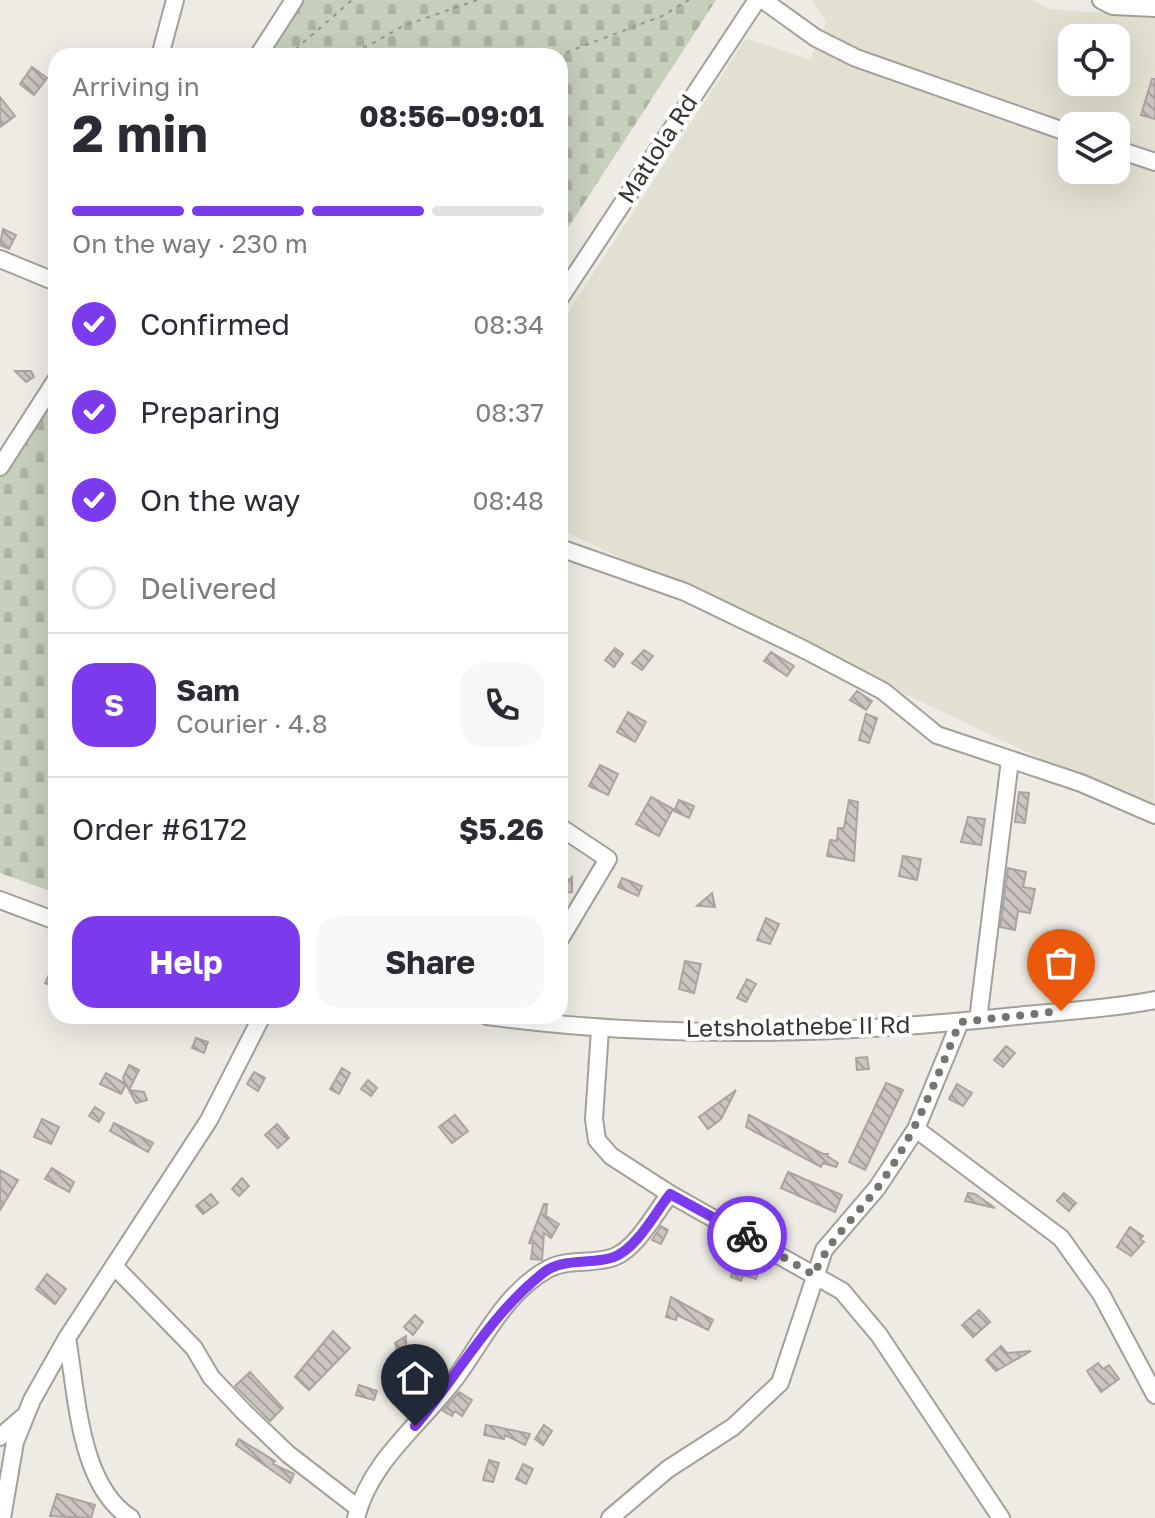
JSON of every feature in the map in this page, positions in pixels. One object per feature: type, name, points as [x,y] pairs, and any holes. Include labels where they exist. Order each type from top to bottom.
[{"type":"street","points":[[162,48],[175,0]]},
{"type":"street","points":[[263,48],[294,0]]},
{"type":"street","points":[[760,0],[816,38],[856,58],[1058,129]]},
{"type":"street","name":"Matlola Rd","points":[[568,286],[760,0]]},
{"type":"street","points":[[1101,0],[1113,6],[1155,8]]},
{"type":"street","points":[[1130,154],[1155,162]]},
{"type":"street","points":[[0,259],[48,279]]},
{"type":"street","points":[[0,467],[48,392]]},
{"type":"street","points":[[568,551],[697,598],[871,684],[937,735],[1081,783],[1155,815]]},
{"type":"street","points":[[978,1020],[1010,760]]},
{"type":"street","points":[[568,832],[608,859],[568,926]]},
{"type":"street","points":[[0,900],[48,918]]},
{"type":"street","name":"Letsholathebe II Rd","points":[[561,1024],[600,1029],[777,1032],[960,1022],[1155,1000]]},
{"type":"street","points":[[610,1518],[668,1469],[733,1427],[780,1383],[824,1250],[877,1188],[916,1129],[960,1022]]},
{"type":"street","points":[[2,1518],[4,1486],[15,1442],[26,1415],[67,1338],[116,1268],[209,1120],[258,1024]]},
{"type":"street","points":[[600,1029],[594,1119],[597,1140],[611,1156],[670,1194],[842,1291],[879,1335],[1001,1518]]},
{"type":"street","points":[[916,1129],[1061,1238],[1101,1294],[1155,1395]]},
{"type":"street","points":[[116,1268],[194,1348],[211,1377],[244,1412],[357,1513],[371,1478],[454,1380],[487,1329],[513,1299],[547,1269],[612,1258],[626,1250],[670,1194]]},
{"type":"street","points":[[67,1338],[95,1475],[109,1501],[131,1518]]},
{"type":"street","points":[[0,1437],[26,1415]]},
{"type":"path","points":[[297,48],[352,0]]},
{"type":"path","points":[[359,48],[403,26],[477,0]]},
{"type":"path","points":[[568,52],[662,16],[689,0]]},
{"type":"shaded area","points":[[812,0],[1033,0],[1049,9],[1155,17],[1154,813],[568,533],[568,313],[746,38],[810,60],[826,22]]},
{"type":"green space","points":[[301,0],[716,0],[568,228],[568,48],[271,48]]},
{"type":"green space","points":[[48,400],[48,890],[0,873],[0,475]]},
{"type":"building","points":[[32,67],[47,78],[34,95],[20,84]]},
{"type":"building","points":[[1152,79],[1155,79],[1155,119],[1141,115]]},
{"type":"building","points":[[0,97],[15,116],[0,127]]},
{"type":"building","points":[[3,229],[16,235],[9,249],[0,245]]},
{"type":"building","points":[[15,371],[31,371],[34,377],[26,382]]},
{"type":"building","points":[[615,648],[623,654],[614,667],[605,660]]},
{"type":"building","points":[[644,650],[653,656],[642,670],[632,663]]},
{"type":"building","points":[[771,652],[794,666],[787,676],[764,661]]},
{"type":"building","points":[[857,691],[872,701],[866,710],[850,700]]},
{"type":"building","points":[[628,712],[646,722],[635,742],[617,732]]},
{"type":"building","points":[[866,714],[877,718],[869,743],[859,740]]},
{"type":"building","points":[[600,765],[618,774],[608,795],[589,786]]},
{"type":"building","points":[[1019,792],[1029,793],[1025,823],[1015,822]]},
{"type":"building","points":[[651,797],[673,809],[659,836],[636,824]]},
{"type":"building","points":[[679,800],[694,806],[689,818],[674,811]]},
{"type":"building","points":[[849,800],[858,802],[854,861],[827,856],[830,840],[837,841],[838,828],[844,828]]},
{"type":"building","points":[[968,817],[985,819],[981,845],[961,842]]},
{"type":"building","points":[[903,856],[921,859],[917,880],[899,876]]},
{"type":"building","points":[[1008,868],[1026,872],[1023,887],[1035,889],[1030,913],[1018,911],[1015,930],[1000,927]]},
{"type":"building","points":[[572,877],[572,892],[568,892],[568,881]]},
{"type":"building","points":[[622,878],[642,886],[638,896],[618,887]]},
{"type":"building","points":[[712,893],[715,907],[697,906]]},
{"type":"building","points":[[766,918],[779,924],[770,944],[757,940]]},
{"type":"building","points":[[685,961],[701,964],[694,993],[679,989]]},
{"type":"building","points":[[747,979],[756,984],[746,1002],[737,998]]},
{"type":"building","points":[[196,1038],[208,1042],[204,1053],[192,1048]]},
{"type":"building","points":[[1006,1046],[1015,1053],[1003,1067],[994,1060]]},
{"type":"building","points":[[867,1057],[869,1069],[857,1070],[856,1058]]},
{"type":"building","points":[[129,1065],[139,1070],[129,1090],[123,1078]]},
{"type":"building","points":[[342,1068],[350,1073],[339,1094],[330,1089]]},
{"type":"building","points":[[254,1072],[265,1078],[258,1091],[247,1084]]},
{"type":"building","points":[[106,1073],[126,1084],[121,1094],[100,1084]]},
{"type":"building","points":[[368,1080],[377,1088],[371,1096],[361,1089]]},
{"type":"building","points":[[886,1083],[903,1090],[865,1170],[849,1162]]},
{"type":"building","points":[[957,1084],[972,1093],[963,1106],[949,1099]]},
{"type":"building","points":[[129,1090],[144,1092],[147,1100],[136,1103]]},
{"type":"building","points":[[736,1090],[721,1119],[708,1129],[699,1117]]},
{"type":"building","points":[[95,1107],[104,1113],[99,1122],[89,1116]]},
{"type":"building","points":[[455,1115],[468,1131],[452,1143],[439,1127]]},
{"type":"building","points":[[749,1115],[828,1154],[838,1163],[836,1167],[823,1163],[821,1167],[746,1127]]},
{"type":"building","points":[[42,1119],[59,1127],[51,1144],[34,1137]]},
{"type":"building","points":[[114,1123],[153,1143],[148,1152],[110,1131]]},
{"type":"building","points":[[277,1124],[289,1138],[278,1148],[265,1135]]},
{"type":"building","points":[[52,1168],[74,1182],[69,1192],[45,1179]]},
{"type":"building","points":[[0,1170],[18,1180],[0,1210]]},
{"type":"building","points":[[788,1172],[842,1195],[835,1212],[781,1188]]},
{"type":"building","points":[[242,1178],[249,1186],[239,1196],[232,1189]]},
{"type":"building","points":[[968,1193],[975,1194],[995,1208],[965,1201]]},
{"type":"building","points":[[1064,1193],[1076,1203],[1069,1211],[1057,1201]]},
{"type":"building","points":[[211,1194],[218,1203],[203,1214],[196,1206]]},
{"type":"building","points":[[544,1204],[547,1204],[546,1216],[559,1224],[551,1238],[544,1233],[542,1260],[531,1259],[533,1244],[529,1243]]},
{"type":"building","points":[[661,1226],[668,1230],[661,1244],[652,1240]]},
{"type":"building","points":[[1130,1227],[1143,1236],[1140,1239],[1144,1242],[1131,1256],[1117,1247]]},
{"type":"building","points":[[736,1255],[761,1263],[756,1279],[743,1275],[741,1281],[731,1277]]},
{"type":"building","points":[[47,1274],[66,1289],[55,1304],[36,1289]]},
{"type":"building","points":[[671,1297],[713,1320],[708,1330],[677,1315],[676,1320],[666,1317]]},
{"type":"building","points":[[979,1310],[990,1322],[973,1337],[962,1325]]},
{"type":"building","points":[[415,1315],[423,1322],[413,1335],[404,1327]]},
{"type":"building","points":[[333,1331],[350,1348],[309,1390],[295,1377]]},
{"type":"building","points":[[406,1336],[406,1349],[398,1352],[395,1343]]},
{"type":"building","points":[[1001,1346],[1007,1353],[1031,1351],[996,1371],[986,1360]]},
{"type":"building","points":[[1098,1363],[1103,1369],[1109,1365],[1119,1379],[1101,1392],[1087,1371]]},
{"type":"building","points":[[250,1372],[283,1408],[270,1421],[235,1386]]},
{"type":"building","points":[[359,1385],[377,1391],[374,1400],[356,1395]]},
{"type":"building","points":[[414,1390],[423,1397],[414,1410],[405,1403]]},
{"type":"building","points":[[459,1392],[472,1400],[462,1416],[455,1411],[452,1416],[443,1411]]},
{"type":"building","points":[[486,1425],[530,1434],[525,1445],[505,1435],[504,1439],[484,1435]]},
{"type":"building","points":[[544,1425],[552,1431],[543,1445],[535,1439]]},
{"type":"building","points":[[239,1439],[275,1461],[273,1464],[294,1474],[290,1483],[236,1445]]},
{"type":"building","points":[[489,1460],[499,1463],[493,1482],[483,1480]]},
{"type":"building","points":[[523,1464],[533,1469],[526,1484],[516,1479]]},
{"type":"building","points":[[57,1494],[95,1505],[91,1518],[50,1516]]},
{"type":"way so far","points":[[747,1236],[814,1275],[824,1250],[877,1188],[916,1129],[960,1022],[1061,1011]]},
{"type":"route","points":[[415,1426],[454,1380],[487,1329],[513,1299],[547,1269],[562,1264],[612,1258],[626,1250],[670,1194],[747,1236]]}]
